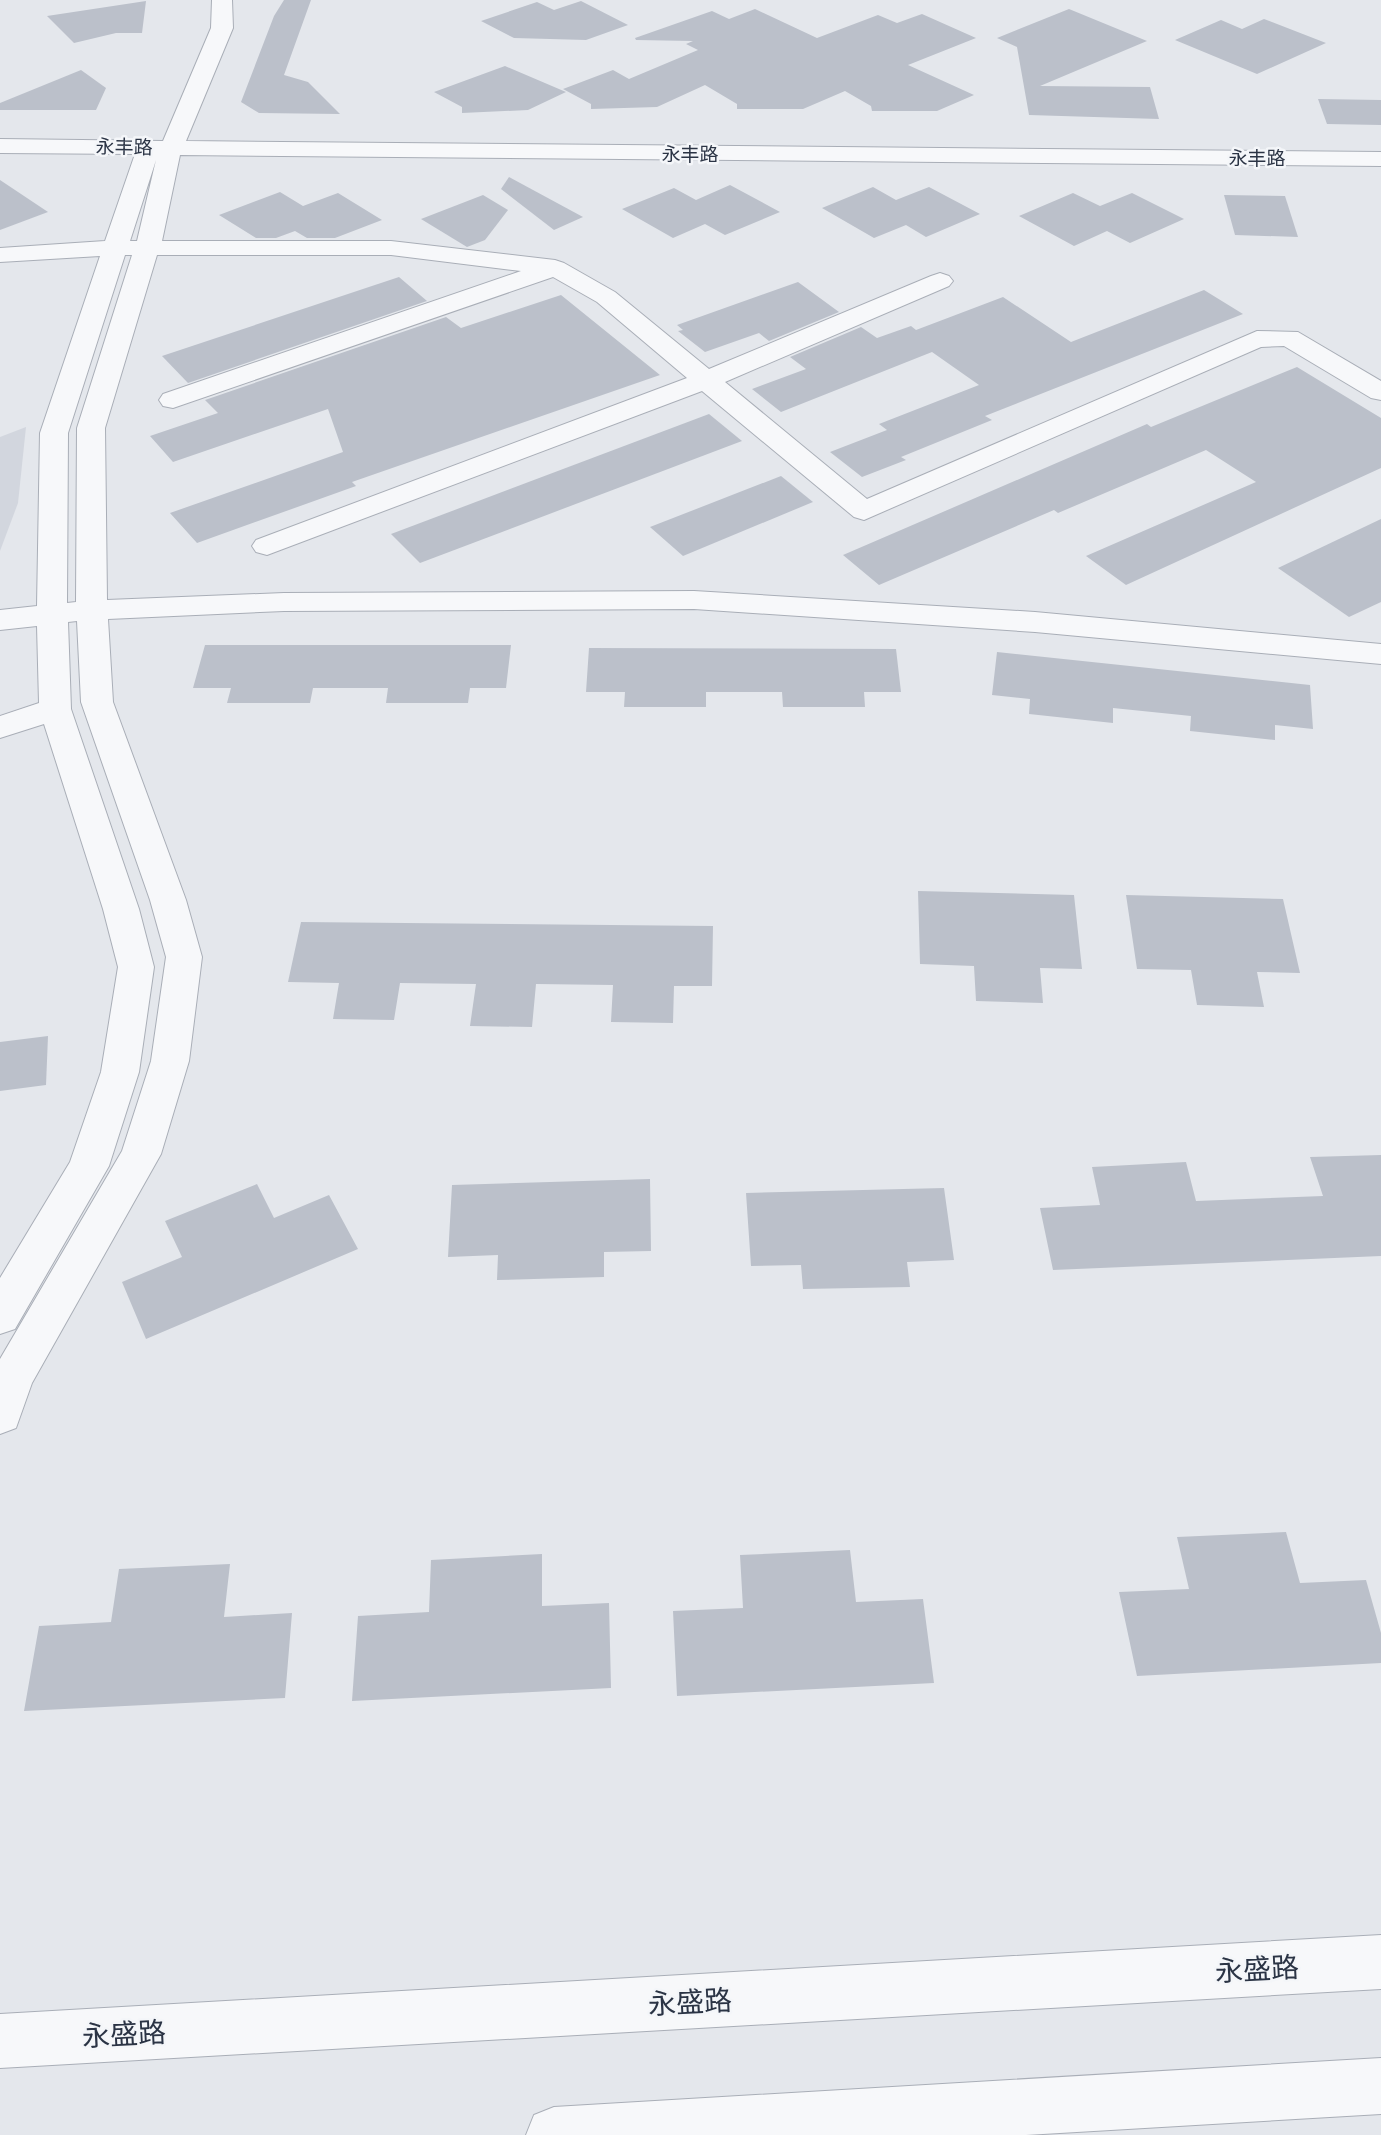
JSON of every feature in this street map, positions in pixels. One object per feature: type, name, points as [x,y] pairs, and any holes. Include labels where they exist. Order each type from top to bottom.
[{"type":"street","points":[[0,1415],[12,1378],[141,1154],[170,1061],[184,957],[168,900],[97,702],[92,610],[91,428],[132,248],[194,31],[196,0]]},
{"type":"street","points":[[164,139],[222,28],[222,0]]},
{"type":"street","name":"永丰路","points":[[0,132],[164,139],[1381,159]]},
{"type":"street","name":"永丰路","points":[[0,146],[164,139],[1381,138]]},
{"type":"street","points":[[0,1316],[89,1166],[120,1072],[136,967],[121,909],[55,709],[52,615],[54,433],[132,248]]},
{"type":"street","points":[[0,256],[132,248],[391,248],[555,268],[606,297],[864,511],[1256,339],[1289,338],[1381,392]]},
{"type":"street","points":[[173,400],[555,268]]},
{"type":"street","points":[[267,546],[706,380],[940,281]]},
{"type":"street","points":[[0,620],[92,610],[284,602],[694,600],[1035,622],[1381,654]]},
{"type":"street","points":[[0,727],[55,709]]},
{"type":"street","name":"永盛路","points":[[0,2041],[1381,1962]]},
{"type":"street","points":[[554,2135],[1381,2086]]},
{"type":"shaded area","points":[[26,427],[18,503],[0,551],[0,437]]},
{"type":"building","points":[[284,0],[311,0],[284,75],[308,82],[340,114],[259,113],[241,102],[274,16]]},
{"type":"building","points":[[146,1],[142,33],[116,33],[74,43],[47,16]]},
{"type":"building","points":[[581,1],[628,25],[586,40],[514,38],[481,21],[537,2],[554,10]]},
{"type":"building","points":[[755,9],[817,38],[878,15],[897,23],[922,14],[976,38],[908,65],[974,95],[937,111],[872,111],[871,106],[845,91],[803,109],[737,109],[737,104],[705,85],[657,107],[591,109],[591,104],[563,89],[613,70],[629,79],[698,50],[686,44],[693,41],[635,38],[712,11],[729,19]]},
{"type":"building","points":[[1069,9],[1147,41],[1040,86],[1150,87],[1159,119],[1029,115],[1017,47],[997,38]]},
{"type":"building","points":[[1264,19],[1326,43],[1257,74],[1175,40],[1221,20],[1242,29]]},
{"type":"building","points":[[505,66],[566,92],[528,110],[462,113],[462,107],[434,92]]},
{"type":"building","points":[[81,70],[106,88],[96,110],[0,110],[0,103]]},
{"type":"building","points":[[1318,99],[1381,100],[1381,125],[1327,124]]},
{"type":"building","points":[[509,177],[583,217],[554,230],[501,189]]},
{"type":"building","points":[[0,180],[48,212],[0,230]]},
{"type":"building","points":[[730,185],[780,212],[725,235],[705,224],[673,238],[622,209],[674,188],[696,200]]},
{"type":"building","points":[[873,187],[896,200],[929,187],[980,214],[926,237],[906,225],[874,238],[822,208]]},
{"type":"building","points":[[280,192],[303,206],[338,193],[382,220],[335,238],[307,238],[295,231],[276,238],[256,238],[219,215]]},
{"type":"building","points":[[1073,193],[1100,206],[1132,193],[1184,219],[1130,243],[1107,231],[1074,246],[1019,216]]},
{"type":"building","points":[[483,195],[508,210],[485,240],[467,247],[421,219]]},
{"type":"building","points":[[1224,195],[1285,196],[1298,237],[1235,235]]},
{"type":"building","points":[[399,277],[427,301],[188,383],[162,356]]},
{"type":"building","points":[[798,282],[839,312],[769,341],[759,333],[705,352],[678,331],[683,330],[677,325]]},
{"type":"building","points":[[1204,290],[1243,314],[985,416],[992,420],[901,457],[906,460],[862,477],[830,452],[887,430],[879,424],[979,385],[932,352],[781,412],[752,389],[806,369],[790,357],[861,327],[877,338],[911,326],[916,330],[1003,297],[1071,342]]},
{"type":"building","points":[[561,295],[660,375],[352,482],[356,486],[197,543],[170,513],[343,452],[328,409],[173,462],[150,436],[218,413],[205,400],[446,317],[461,328]]},
{"type":"building","points":[[1297,367],[1381,418],[1381,468],[1126,585],[1086,556],[1256,482],[1206,450],[1058,513],[1054,510],[879,585],[843,555],[1147,424],[1151,427]]},
{"type":"building","points":[[709,414],[742,441],[420,563],[391,534]]},
{"type":"building","points":[[781,476],[813,502],[683,556],[650,527]]},
{"type":"building","points":[[1381,519],[1381,602],[1349,617],[1278,568]]},
{"type":"building","points":[[205,645],[511,645],[506,688],[470,688],[468,703],[386,703],[388,688],[313,688],[310,703],[227,703],[231,688],[193,688]]},
{"type":"building","points":[[589,648],[896,649],[901,692],[864,692],[865,707],[783,707],[782,692],[706,692],[706,707],[624,707],[625,692],[586,692]]},
{"type":"building","points":[[997,652],[1310,685],[1313,729],[1275,725],[1275,740],[1190,731],[1191,716],[1113,708],[1113,723],[1029,714],[1030,699],[992,695]]},
{"type":"building","points":[[918,891],[1074,895],[1082,969],[1040,968],[1043,1003],[976,1001],[974,966],[920,964]]},
{"type":"building","points":[[1126,895],[1283,899],[1300,973],[1257,972],[1264,1007],[1197,1005],[1191,970],[1137,969]]},
{"type":"building","points":[[301,922],[713,926],[712,986],[674,986],[673,1023],[611,1022],[613,985],[536,984],[532,1027],[470,1026],[476,984],[400,983],[394,1020],[333,1019],[339,983],[288,982]]},
{"type":"building","points":[[48,1036],[46,1085],[0,1091],[0,1042]]},
{"type":"building","points":[[1381,1155],[1381,1256],[1053,1270],[1040,1208],[1100,1205],[1092,1167],[1186,1162],[1196,1201],[1323,1196],[1310,1157]]},
{"type":"building","points":[[650,1179],[651,1251],[604,1252],[604,1277],[497,1280],[498,1255],[448,1257],[452,1185]]},
{"type":"building","points":[[257,1184],[274,1218],[329,1195],[358,1249],[146,1339],[122,1282],[182,1257],[165,1221]]},
{"type":"building","points":[[944,1188],[954,1260],[907,1262],[910,1287],[803,1289],[801,1265],[751,1266],[746,1193]]},
{"type":"building","points":[[1286,1532],[1300,1583],[1366,1580],[1381,1633],[1381,1663],[1137,1676],[1119,1592],[1189,1589],[1177,1537]]},
{"type":"building","points":[[850,1550],[856,1602],[923,1599],[934,1683],[677,1696],[673,1611],[743,1608],[740,1555]]},
{"type":"building","points":[[542,1554],[542,1606],[609,1603],[611,1688],[352,1701],[358,1616],[429,1612],[431,1560]]},
{"type":"building","points":[[230,1564],[224,1617],[292,1613],[285,1698],[24,1711],[39,1626],[111,1622],[119,1569]]}]
